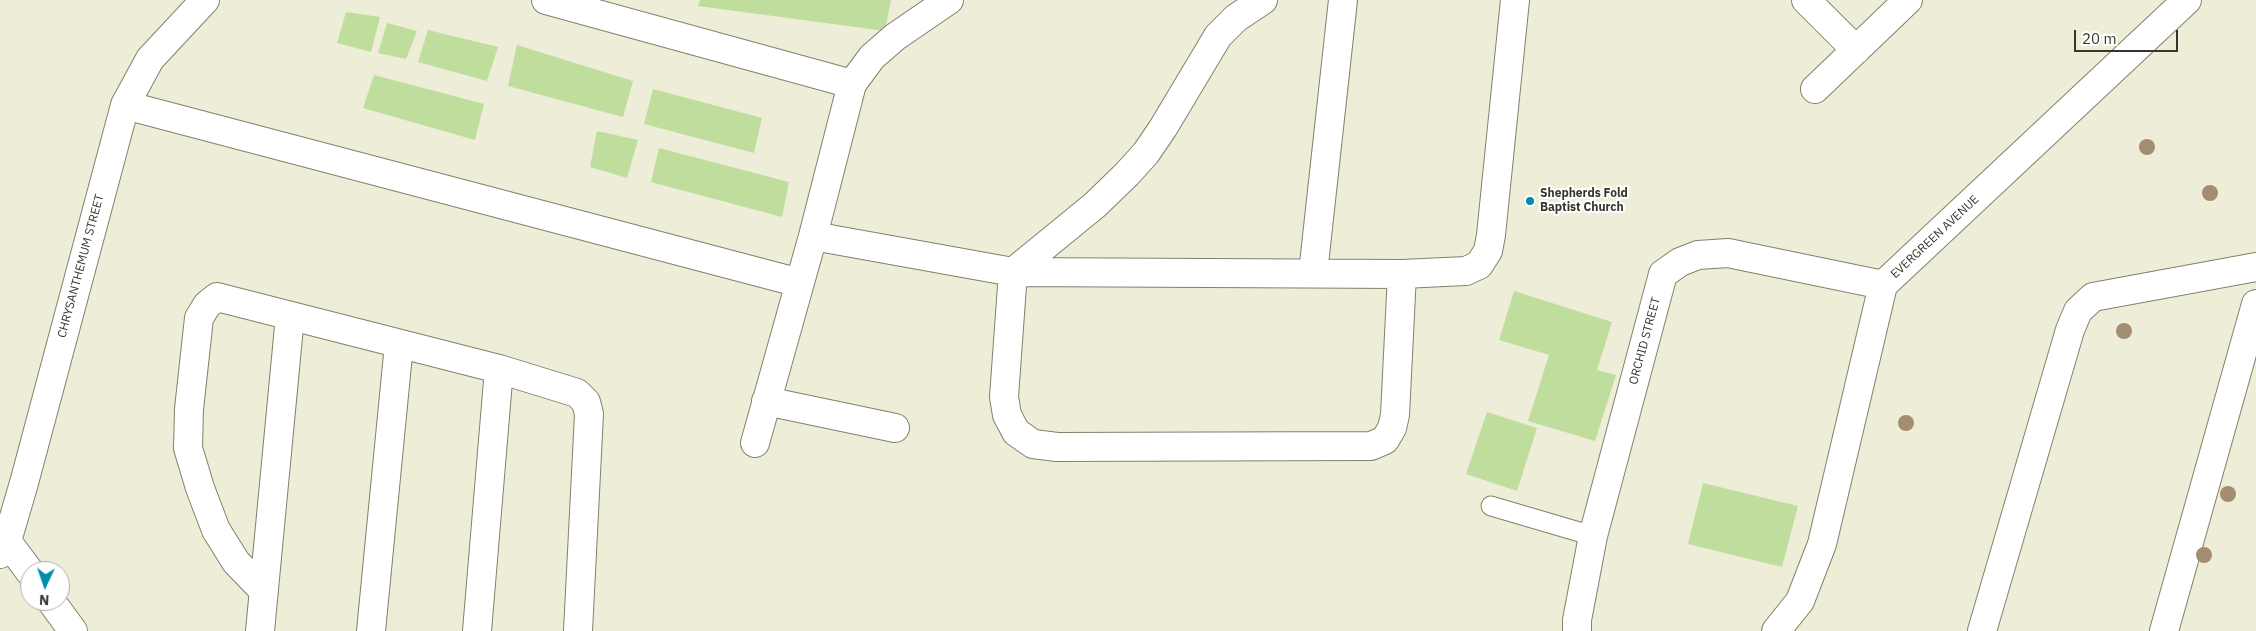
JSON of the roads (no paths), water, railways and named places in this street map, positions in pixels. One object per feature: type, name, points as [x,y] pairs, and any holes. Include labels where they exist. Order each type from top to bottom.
[{"type":"street","name":"CHRYSANTHEMUM STREET","points":[[2,542],[24,483],[125,105],[150,59],[205,0]]},
{"type":"street","points":[[546,0],[852,84]]},
{"type":"street","points":[[755,443],[813,236],[852,84],[872,57],[895,37],[949,0]]},
{"type":"street","points":[[1263,0],[1236,18],[1218,36],[1163,128],[1146,153],[1127,174],[1095,205],[1014,272],[1004,397],[1007,415],[1016,432],[1033,444],[1057,446],[1371,446],[1385,440],[1392,428],[1395,414],[1402,274]]},
{"type":"street","points":[[1313,273],[1343,0]]},
{"type":"street","points":[[813,236],[1014,272],[1402,274],[1466,271],[1479,265],[1488,250],[1491,235],[1515,0]]},
{"type":"street","points":[[1806,0],[1856,50]]},
{"type":"street","points":[[1815,89],[1908,0]]},
{"type":"street","name":"EVERGREEN AVENUE","points":[[1776,631],[1800,601],[1822,544],[1883,285],[2187,0]]},
{"type":"street","points":[[125,105],[800,283]]},
{"type":"street","name":"ORCHID STREET","points":[[1577,631],[1577,620],[1593,536],[1663,274],[1680,262],[1698,255],[1728,253],[1883,285]]},
{"type":"street","points":[[1982,631],[2070,330],[2078,311],[2093,297],[2256,267]]},
{"type":"street","points":[[264,591],[236,562],[216,530],[200,488],[188,448],[189,409],[199,318],[206,305],[217,297],[498,369],[577,393],[586,402],[589,425],[578,631]]},
{"type":"street","points":[[2164,631],[2256,304]]},
{"type":"street","points":[[260,631],[290,316]]},
{"type":"street","points":[[371,631],[399,344]]},
{"type":"street","points":[[477,631],[498,369]]},
{"type":"street","points":[[766,401],[895,428]]},
{"type":"street","points":[[2,542],[20,561]]},
{"type":"street","points":[[58,611],[73,631]]},
{"type":"lane","points":[[1491,506],[1593,536]]},
{"type":"place","name":"Shepherds Fold Baptist Church","points":[[1530,201]]}]
